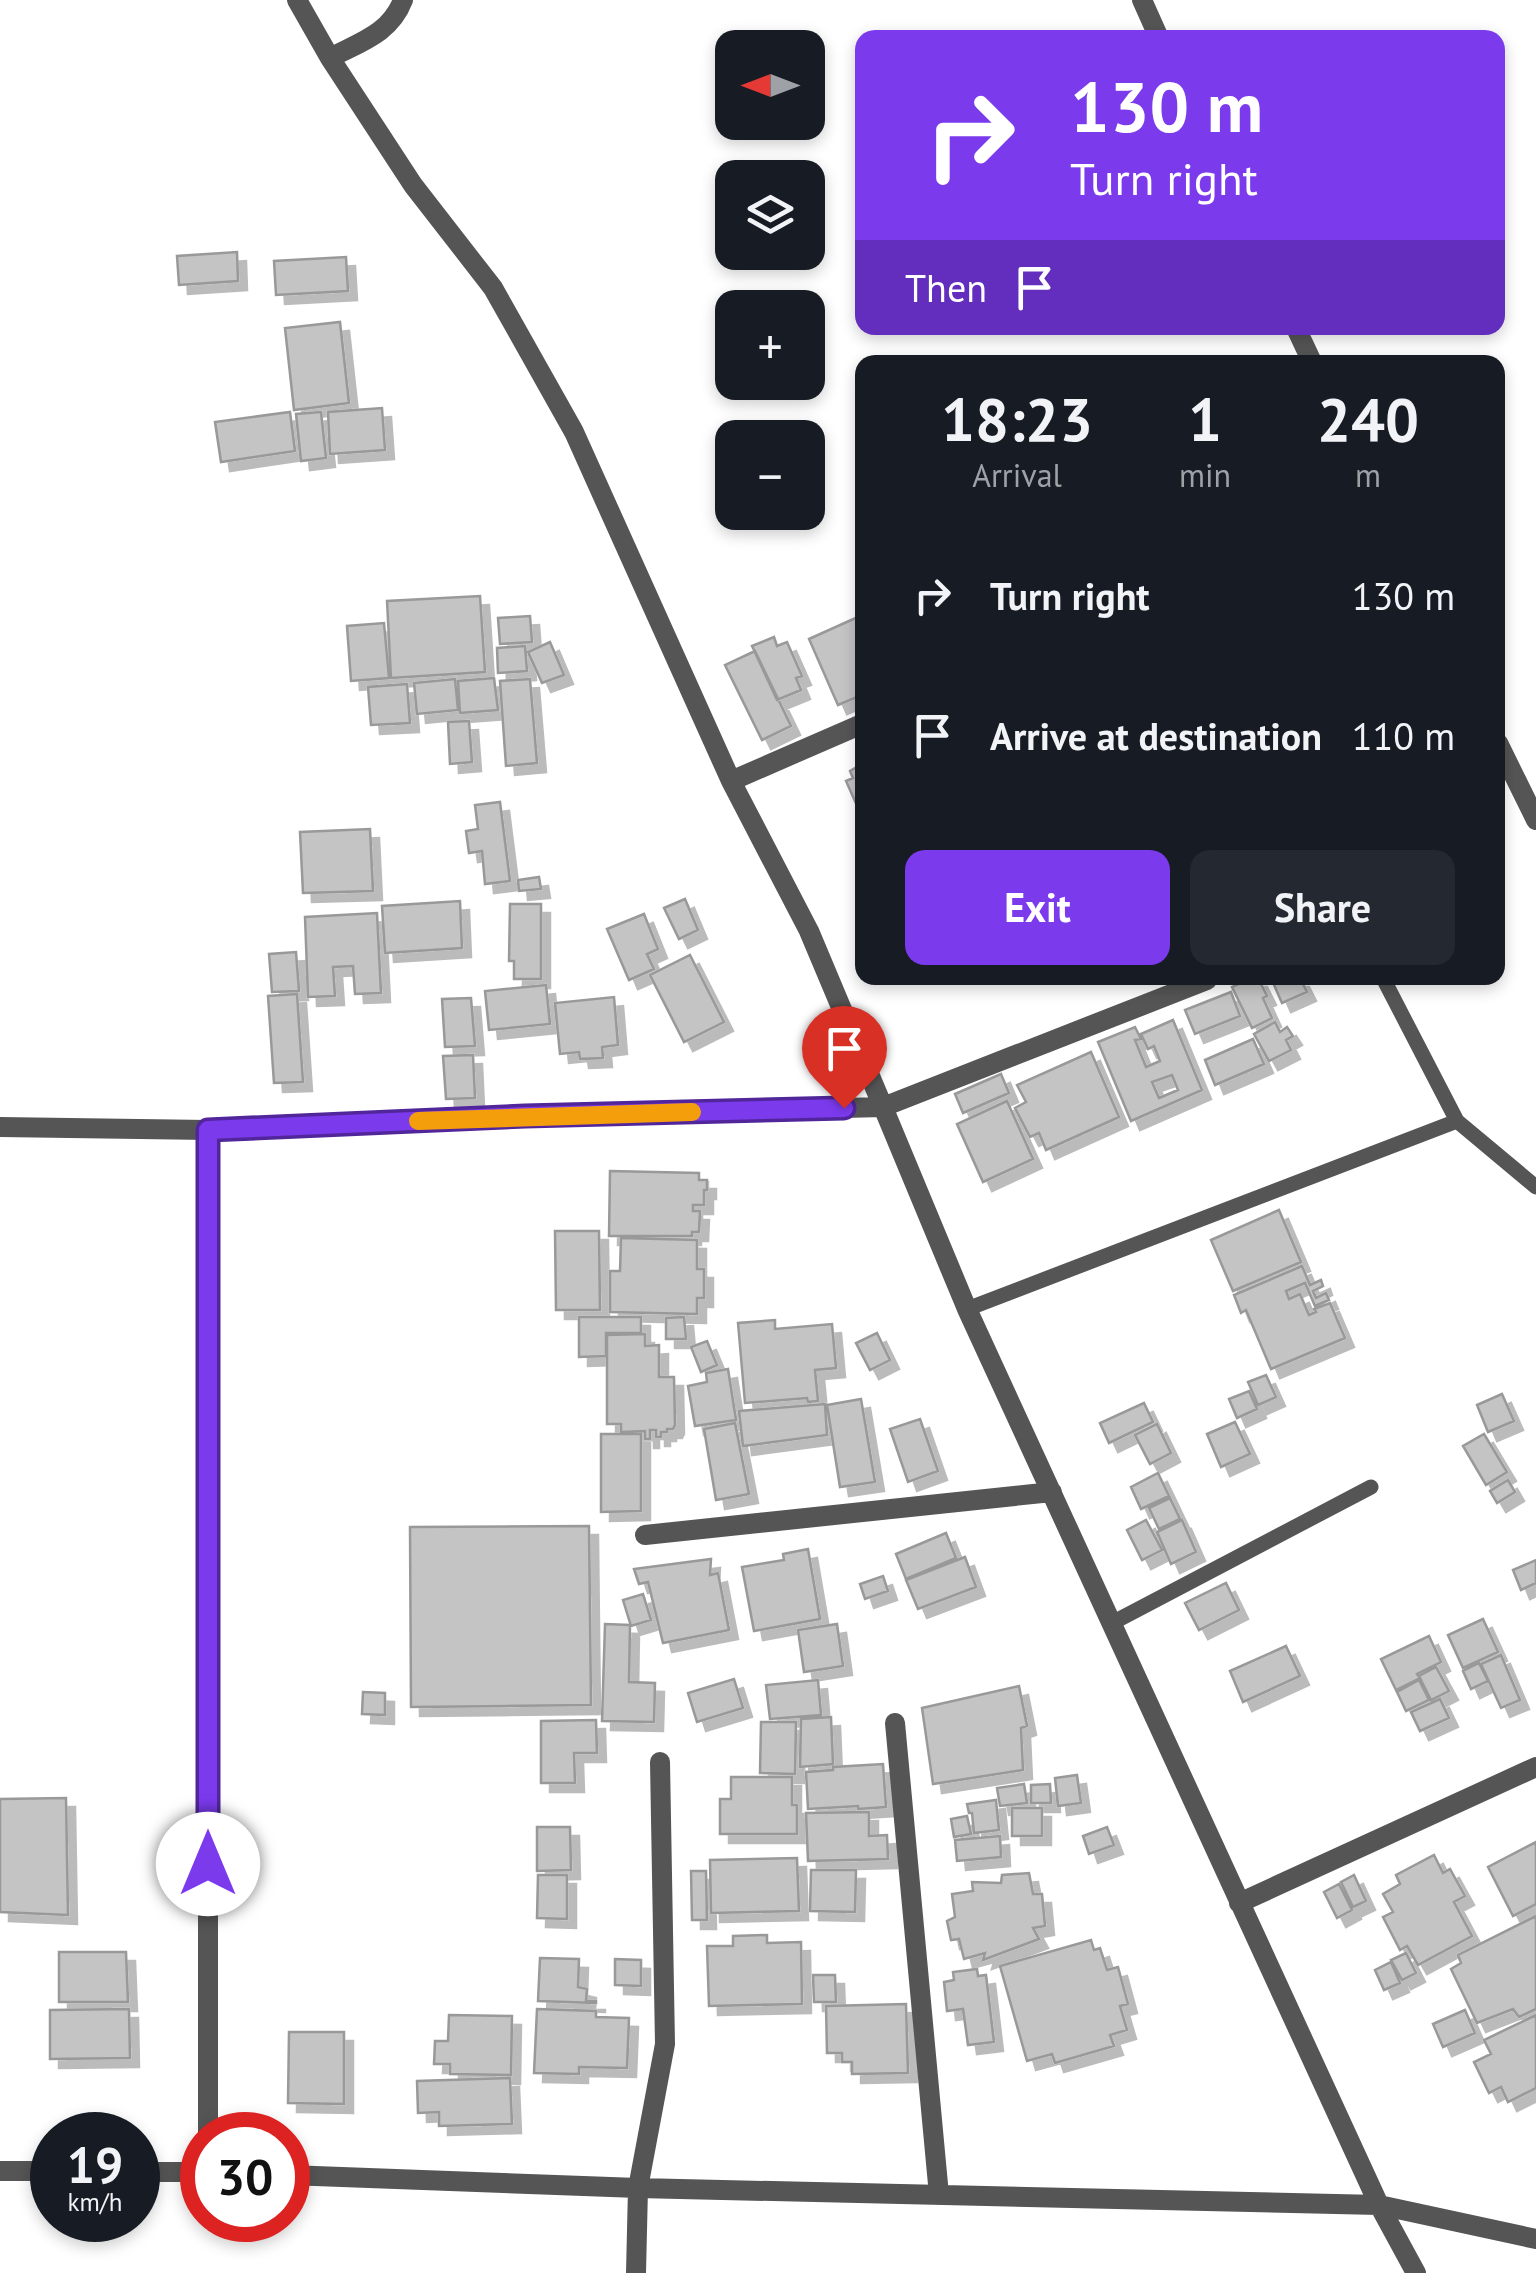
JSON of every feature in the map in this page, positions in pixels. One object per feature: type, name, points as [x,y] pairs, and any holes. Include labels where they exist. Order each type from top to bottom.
[{"type":"street","points":[[297,0],[413,185],[493,288],[574,432],[731,781],[809,931],[967,1309],[1379,2205],[1416,2273]]},
{"type":"street","points":[[330,58],[381,32],[403,0]]},
{"type":"street","points":[[1142,0],[1155,30]]},
{"type":"street","points":[[731,781],[855,727]]},
{"type":"street","points":[[1505,757],[1536,820]]},
{"type":"street","points":[[0,1126],[208,1130],[525,1116],[883,1107],[1194,985]]},
{"type":"street","points":[[208,1130],[208,2112]]},
{"type":"street","points":[[644,1535],[1052,1492]]},
{"type":"street","points":[[896,1723],[939,2195]]},
{"type":"street","points":[[636,2273],[638,2188],[665,2044],[660,1762]]},
{"type":"street","points":[[1240,1902],[1536,1767]]},
{"type":"street","points":[[0,2170],[30,2171]]},
{"type":"street","points":[[310,2176],[638,2188],[1379,2205],[1536,2239]]},
{"type":"lane","points":[[1387,985],[1457,1121],[1536,1186]]},
{"type":"lane","points":[[967,1309],[1457,1121]]},
{"type":"lane","points":[[1112,1623],[1371,1487]]},
{"type":"building","points":[[237,252],[238,281],[179,285],[177,256]]},
{"type":"building","points":[[346,257],[348,291],[276,295],[274,261]]},
{"type":"building","points":[[340,322],[349,403],[294,410],[285,328]]},
{"type":"building","points":[[382,408],[385,450],[330,454],[328,412]]},
{"type":"building","points":[[290,412],[295,451],[221,462],[215,422]]},
{"type":"building","points":[[321,412],[326,458],[301,461],[296,414]]},
{"type":"building","points":[[480,596],[485,672],[391,678],[387,601]]},
{"type":"building","points":[[530,616],[532,642],[500,644],[498,618]]},
{"type":"building","points":[[855,618],[855,698],[838,705],[809,639]]},
{"type":"building","points":[[384,623],[389,678],[351,681],[347,626]]},
{"type":"building","points":[[774,637],[777,646],[787,642],[802,676],[796,678],[801,690],[777,700],[752,646]]},
{"type":"building","points":[[550,642],[564,675],[542,683],[528,652]]},
{"type":"building","points":[[525,646],[527,671],[498,673],[497,648]]},
{"type":"building","points":[[755,651],[791,726],[762,740],[725,665]]},
{"type":"building","points":[[494,678],[498,710],[460,713],[458,681]]},
{"type":"building","points":[[455,679],[458,710],[417,714],[414,683]]},
{"type":"building","points":[[530,679],[537,763],[506,766],[500,681]]},
{"type":"building","points":[[407,684],[410,723],[371,725],[368,687]]},
{"type":"building","points":[[469,721],[472,762],[450,764],[448,722]]},
{"type":"building","points":[[855,768],[855,801],[846,781],[853,778],[850,771]]},
{"type":"building","points":[[500,802],[510,881],[485,884],[482,851],[469,853],[466,831],[478,829],[475,805]]},
{"type":"building","points":[[370,829],[373,891],[303,893],[300,832]]},
{"type":"building","points":[[539,877],[541,889],[519,891],[518,880]]},
{"type":"building","points":[[685,899],[698,930],[679,939],[664,908]]},
{"type":"building","points":[[460,901],[462,948],[385,953],[382,906]]},
{"type":"building","points":[[510,904],[541,904],[541,979],[514,979],[514,961],[509,961]]},
{"type":"building","points":[[377,913],[381,993],[355,994],[353,966],[333,967],[335,996],[308,997],[305,917]]},
{"type":"building","points":[[644,914],[658,949],[647,954],[654,969],[629,980],[607,929]]},
{"type":"building","points":[[296,952],[299,991],[272,992],[269,954]]},
{"type":"building","points":[[690,955],[724,1022],[684,1042],[650,975]]},
{"type":"building","points":[[546,985],[550,1024],[489,1030],[485,991]]},
{"type":"building","points":[[1262,985],[1272,1018],[1252,1028],[1232,987]]},
{"type":"building","points":[[1274,985],[1304,985],[1307,992],[1282,1003]]},
{"type":"building","points":[[1231,992],[1240,1016],[1195,1034],[1185,1010]]},
{"type":"building","points":[[297,994],[303,1082],[274,1083],[268,996]]},
{"type":"building","points":[[614,997],[618,1045],[602,1047],[603,1058],[580,1059],[579,1052],[560,1054],[555,1003]]},
{"type":"building","points":[[471,998],[475,1046],[445,1047],[442,999]]},
{"type":"building","points":[[1173,1020],[1202,1090],[1131,1121],[1098,1042],[1135,1027],[1141,1039],[1135,1040],[1146,1067],[1160,1061],[1154,1046],[1148,1049],[1141,1034]],"holes":[[[1172,1075],[1178,1090],[1159,1098],[1152,1082]]]},
{"type":"building","points":[[1275,1022],[1280,1032],[1287,1027],[1293,1036],[1286,1040],[1291,1050],[1269,1061],[1254,1034]]},
{"type":"building","points":[[1253,1039],[1264,1064],[1215,1085],[1205,1060]]},
{"type":"building","points":[[1091,1052],[1119,1117],[1046,1150],[1039,1133],[1030,1137],[1015,1108],[1026,1102],[1017,1085]]},
{"type":"building","points":[[473,1055],[475,1098],[446,1099],[443,1056]]},
{"type":"building","points":[[1001,1074],[1009,1093],[963,1113],[955,1094]]},
{"type":"building","points":[[1007,1101],[1033,1159],[983,1182],[957,1124]]},
{"type":"building","points":[[610,1171],[699,1173],[699,1180],[707,1180],[707,1190],[704,1205],[693,1205],[693,1211],[700,1211],[699,1232],[692,1232],[692,1236],[609,1236]]},
{"type":"building","points":[[1279,1210],[1301,1262],[1233,1291],[1211,1240]]},
{"type":"building","points":[[555,1231],[599,1231],[600,1310],[556,1310]]},
{"type":"building","points":[[621,1238],[697,1240],[697,1269],[704,1269],[704,1298],[697,1298],[697,1314],[610,1312],[610,1271],[620,1271]]},
{"type":"building","points":[[1302,1266],[1310,1285],[1321,1280],[1323,1286],[1313,1291],[1316,1298],[1326,1293],[1329,1300],[1315,1306],[1305,1283],[1286,1291],[1289,1299],[1300,1294],[1309,1315],[1330,1303],[1345,1338],[1271,1369],[1246,1310],[1241,1313],[1234,1295]]},
{"type":"building","points":[[579,1317],[641,1317],[641,1333],[606,1333],[606,1356],[579,1357]]},
{"type":"building","points":[[684,1317],[686,1339],[666,1339],[666,1318]]},
{"type":"building","points":[[775,1320],[775,1329],[832,1324],[836,1368],[815,1370],[818,1401],[808,1402],[807,1398],[745,1403],[738,1323]]},
{"type":"building","points":[[877,1333],[890,1360],[870,1370],[856,1343]]},
{"type":"building","points":[[645,1334],[645,1346],[659,1345],[659,1377],[674,1377],[675,1425],[661,1432],[661,1437],[656,1437],[656,1430],[650,1430],[650,1439],[645,1439],[645,1431],[621,1432],[621,1424],[607,1424],[607,1335]]},
{"type":"building","points":[[707,1341],[717,1365],[701,1372],[691,1347]]},
{"type":"building","points":[[728,1369],[736,1420],[695,1426],[688,1386],[707,1382],[706,1373]]},
{"type":"building","points":[[1266,1375],[1276,1397],[1258,1405],[1248,1382]]},
{"type":"building","points":[[1249,1391],[1257,1409],[1237,1418],[1229,1399]]},
{"type":"building","points":[[1502,1394],[1514,1421],[1488,1432],[1477,1405]]},
{"type":"building","points":[[861,1399],[875,1482],[840,1487],[827,1405]]},
{"type":"building","points":[[1144,1403],[1153,1422],[1109,1443],[1100,1423]]},
{"type":"building","points":[[825,1404],[827,1435],[743,1446],[739,1411]]},
{"type":"building","points":[[920,1419],[938,1471],[908,1482],[890,1429]]},
{"type":"building","points":[[1235,1422],[1250,1454],[1221,1467],[1207,1434]]},
{"type":"building","points":[[735,1423],[749,1494],[716,1500],[704,1429]]},
{"type":"building","points":[[1157,1424],[1171,1453],[1150,1464],[1135,1435]]},
{"type":"building","points":[[601,1434],[641,1434],[641,1511],[601,1512]]},
{"type":"building","points":[[1484,1434],[1507,1472],[1486,1485],[1463,1446]]},
{"type":"building","points":[[1158,1473],[1169,1496],[1141,1509],[1131,1487]]},
{"type":"building","points":[[1508,1480],[1515,1492],[1497,1503],[1490,1491]]},
{"type":"building","points":[[1170,1498],[1180,1519],[1159,1529],[1149,1508]]},
{"type":"building","points":[[1146,1520],[1162,1550],[1142,1560],[1127,1530]]},
{"type":"building","points":[[1182,1520],[1196,1552],[1171,1564],[1157,1532]]},
{"type":"building","points":[[589,1526],[591,1705],[411,1707],[410,1527]]},
{"type":"building","points":[[946,1533],[956,1558],[906,1579],[896,1554]]},
{"type":"building","points":[[808,1549],[820,1619],[754,1631],[742,1567],[784,1560],[783,1554]]},
{"type":"building","points":[[965,1557],[976,1587],[918,1609],[906,1580]]},
{"type":"building","points":[[711,1559],[710,1575],[718,1573],[729,1630],[663,1643],[648,1582],[639,1584],[634,1569]]},
{"type":"building","points":[[1536,1560],[1536,1583],[1521,1590],[1513,1570]]},
{"type":"building","points":[[883,1576],[888,1591],[865,1599],[860,1584]]},
{"type":"building","points":[[1226,1583],[1239,1610],[1199,1630],[1185,1603]]},
{"type":"building","points":[[643,1594],[651,1620],[631,1626],[623,1600]]},
{"type":"building","points":[[1483,1619],[1498,1652],[1463,1668],[1448,1635]]},
{"type":"building","points":[[605,1624],[630,1625],[629,1682],[655,1683],[654,1722],[602,1721]]},
{"type":"building","points":[[837,1624],[843,1666],[804,1672],[798,1630]]},
{"type":"building","points":[[1429,1636],[1441,1662],[1396,1690],[1381,1659]]},
{"type":"building","points":[[1286,1646],[1300,1676],[1243,1702],[1230,1671]]},
{"type":"building","points":[[1501,1655],[1520,1700],[1501,1708],[1481,1664]]},
{"type":"building","points":[[1479,1663],[1488,1681],[1471,1689],[1463,1671]]},
{"type":"building","points":[[1436,1667],[1449,1691],[1431,1700],[1419,1676]]},
{"type":"building","points":[[734,1679],[743,1708],[697,1722],[688,1693]]},
{"type":"building","points":[[818,1680],[821,1715],[770,1719],[766,1685]]},
{"type":"building","points":[[1419,1680],[1429,1700],[1406,1711],[1397,1692]]},
{"type":"building","points":[[1019,1686],[1027,1726],[1021,1728],[1023,1770],[933,1784],[922,1708]]},
{"type":"building","points":[[363,1692],[385,1693],[385,1715],[362,1714]]},
{"type":"building","points":[[1440,1699],[1449,1718],[1420,1731],[1411,1712]]},
{"type":"building","points":[[831,1717],[833,1764],[800,1767],[801,1719]]},
{"type":"building","points":[[596,1720],[597,1753],[574,1753],[575,1783],[541,1783],[541,1721]]},
{"type":"building","points":[[761,1722],[796,1722],[795,1774],[760,1773]]},
{"type":"building","points":[[883,1764],[886,1807],[808,1809],[806,1772]]},
{"type":"building","points":[[1077,1775],[1081,1803],[1058,1806],[1055,1778]]},
{"type":"building","points":[[731,1777],[792,1777],[797,1834],[720,1834],[720,1799],[731,1799]]},
{"type":"building","points":[[1024,1784],[1027,1803],[1000,1806],[997,1788]]},
{"type":"building","points":[[1050,1784],[1051,1803],[1031,1803],[1031,1785]]},
{"type":"building","points":[[66,1798],[68,1915],[0,1912],[0,1799]]},
{"type":"building","points":[[996,1800],[999,1830],[974,1833],[967,1804]]},
{"type":"building","points":[[1012,1808],[1042,1808],[1042,1836],[1012,1836]]},
{"type":"building","points":[[869,1812],[869,1836],[887,1835],[888,1859],[808,1861],[806,1813]]},
{"type":"building","points":[[967,1816],[971,1834],[954,1837],[951,1819]]},
{"type":"building","points":[[537,1827],[570,1827],[571,1870],[537,1871]]},
{"type":"building","points":[[1107,1827],[1114,1845],[1089,1854],[1083,1836]]},
{"type":"building","points":[[1000,1836],[1001,1857],[957,1861],[955,1840]]},
{"type":"building","points":[[1536,1842],[1536,1904],[1513,1916],[1488,1867]]},
{"type":"building","points":[[1434,1855],[1443,1873],[1450,1869],[1465,1896],[1454,1902],[1472,1936],[1418,1965],[1407,1946],[1400,1950],[1383,1917],[1393,1912],[1383,1894],[1400,1884],[1396,1875]]},
{"type":"building","points":[[797,1858],[799,1911],[711,1913],[710,1860]]},
{"type":"building","points":[[811,1870],[856,1870],[855,1912],[810,1911]]},
{"type":"building","points":[[691,1871],[706,1871],[707,1920],[692,1920]]},
{"type":"building","points":[[1029,1873],[1033,1894],[1042,1894],[1045,1926],[1033,1928],[1039,1939],[983,1960],[985,1953],[964,1959],[959,1939],[951,1940],[947,1921],[955,1917],[952,1894],[973,1891],[972,1882],[1001,1883],[1002,1875]]},
{"type":"building","points":[[538,1875],[567,1875],[567,1919],[537,1918]]},
{"type":"building","points":[[1354,1875],[1366,1901],[1353,1907],[1341,1882]]},
{"type":"building","points":[[1339,1884],[1352,1910],[1337,1918],[1324,1892]]},
{"type":"building","points":[[1536,1916],[1536,2009],[1519,2017],[1513,2009],[1477,2023],[1451,1969],[1461,1963],[1458,1955]]},
{"type":"building","points":[[767,1935],[767,1943],[801,1942],[802,2004],[709,2006],[707,1946],[733,1946],[733,1936]]},
{"type":"building","points":[[1091,1940],[1094,1950],[1100,1948],[1107,1970],[1118,1967],[1128,2004],[1120,2006],[1127,2030],[1110,2035],[1114,2046],[1055,2063],[1052,2054],[1027,2061],[1000,1966]]},
{"type":"building","points":[[59,1952],[126,1952],[128,2002],[59,2002]]},
{"type":"building","points":[[1406,1953],[1416,1973],[1402,1980],[1391,1960]]},
{"type":"building","points":[[540,1958],[579,1959],[578,1987],[587,1989],[586,2001],[596,2003],[538,2001]]},
{"type":"building","points":[[615,1959],[641,1960],[641,1986],[615,1985]]},
{"type":"building","points":[[1391,1962],[1400,1983],[1384,1990],[1375,1970]]},
{"type":"building","points":[[977,1969],[978,1976],[986,1975],[994,2042],[968,2045],[963,2009],[947,2011],[944,1982],[954,1980],[953,1972]]},
{"type":"building","points":[[813,1975],[835,1975],[836,2002],[814,2002]]},
{"type":"building","points":[[906,2004],[908,2073],[852,2074],[852,2062],[842,2062],[842,2053],[827,2053],[826,2006]]},
{"type":"building","points":[[129,2009],[130,2058],[50,2059],[50,2010]]},
{"type":"building","points":[[537,2009],[596,2011],[596,2017],[629,2018],[627,2068],[579,2067],[579,2074],[534,2073]]},
{"type":"building","points":[[1465,2010],[1475,2033],[1443,2047],[1433,2024]]},
{"type":"building","points":[[449,2015],[512,2016],[511,2075],[450,2074],[450,2064],[434,2064],[435,2041],[448,2041]]},
{"type":"building","points":[[1536,2015],[1536,2088],[1508,2102],[1501,2087],[1489,2093],[1474,2062],[1491,2054],[1484,2040]]},
{"type":"building","points":[[289,2032],[344,2032],[344,2104],[288,2103]]},
{"type":"building","points":[[510,2078],[512,2124],[439,2126],[439,2112],[418,2113],[417,2081]]},
{"type":"slow traffic","points":[[418,1121],[692,1112]]},
{"type":"route","points":[[208,1864],[208,1130],[525,1116],[844,1108]]}]
